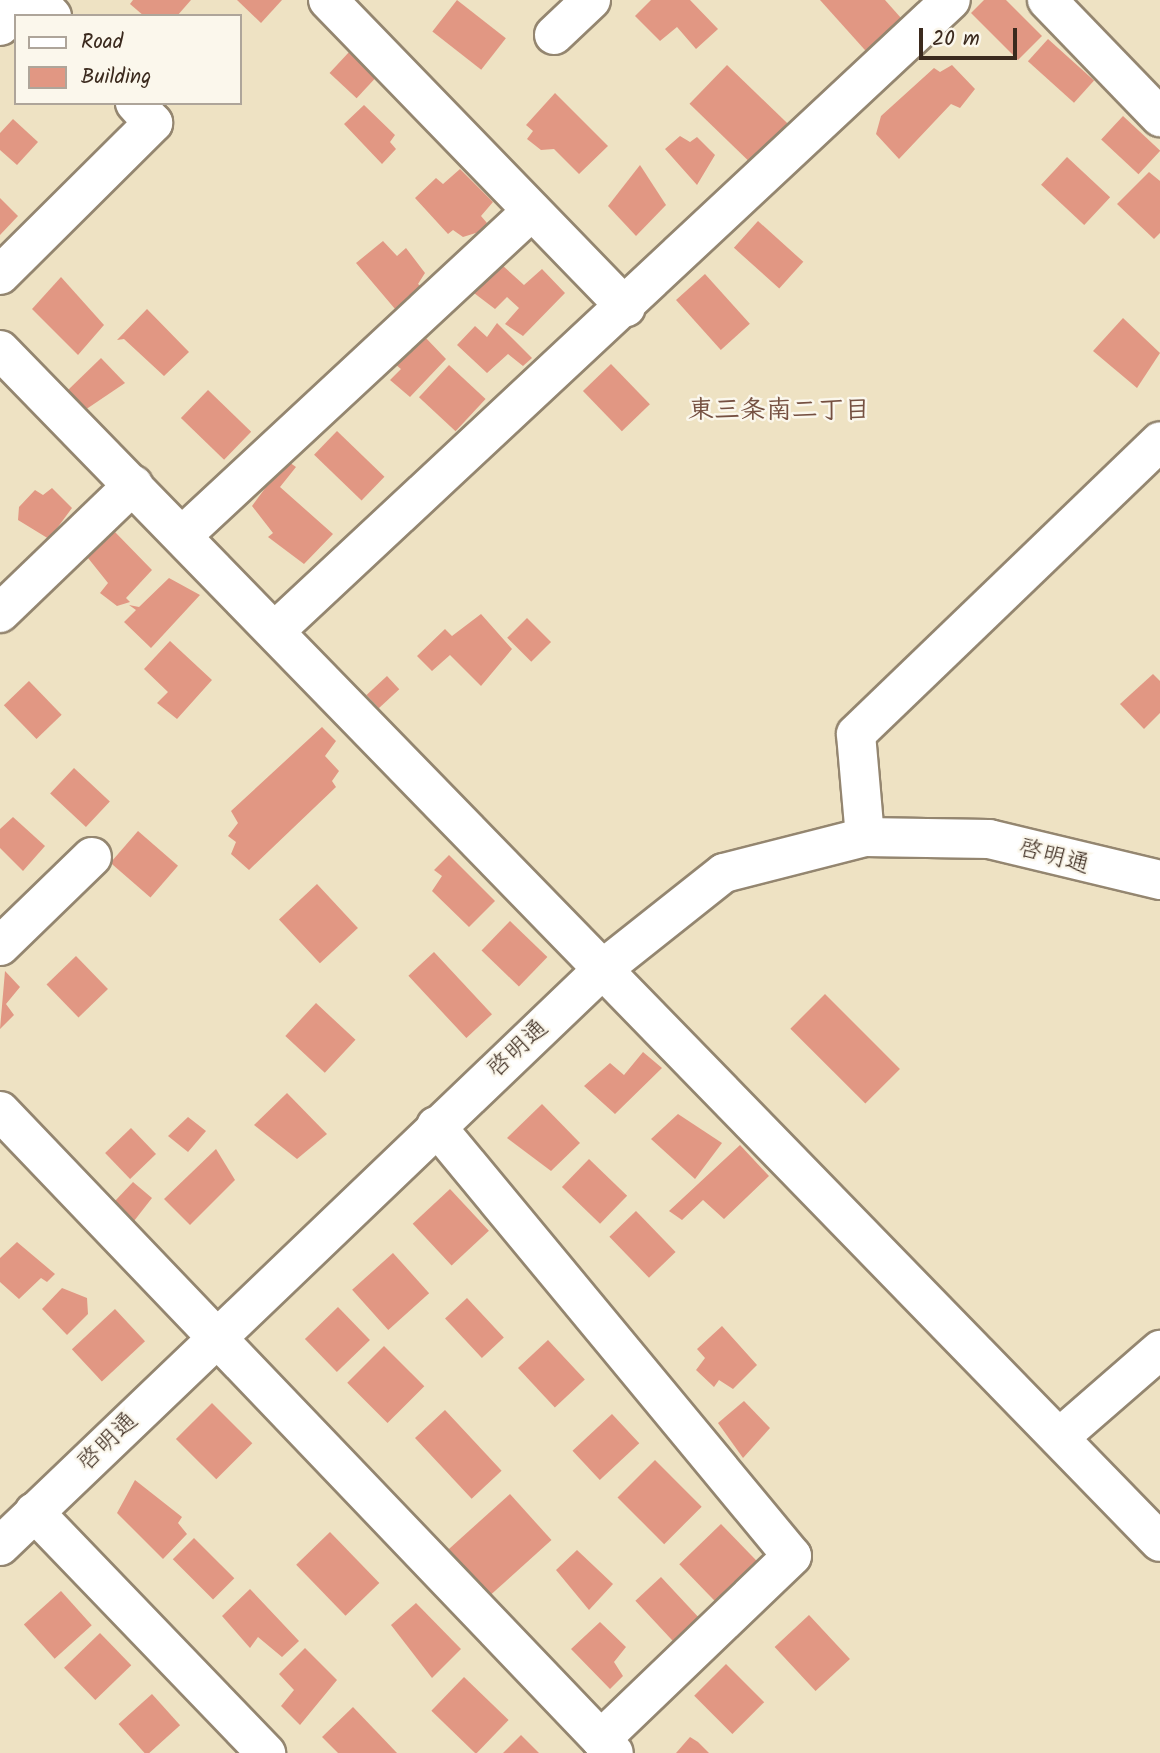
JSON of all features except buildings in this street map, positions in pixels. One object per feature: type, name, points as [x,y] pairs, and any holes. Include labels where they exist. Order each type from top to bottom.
[{"type":"street","points":[[0,26],[26,0]]},
{"type":"street","points":[[37,0],[50,14]]},
{"type":"street","points":[[328,0],[626,307]]},
{"type":"street","points":[[554,34],[591,0]]},
{"type":"street","points":[[276,630],[626,307],[951,0]]},
{"type":"street","points":[[1047,0],[1160,117]]},
{"type":"street","points":[[0,275],[153,123],[137,105]]},
{"type":"street","points":[[183,535],[532,211]]},
{"type":"street","points":[[5,365],[183,535],[1160,1542]]},
{"type":"street","points":[[864,836],[856,734],[1160,441]]},
{"type":"street","points":[[0,613],[133,485]]},
{"type":"street","name":"啓明通","points":[[11,1531],[604,968],[724,873],[864,836],[989,839],[1160,880]]},
{"type":"street","points":[[0,946],[92,857]]},
{"type":"street","points":[[0,1111],[607,1746],[792,1556],[436,1126]]},
{"type":"street","points":[[1060,1437],[1160,1350]]},
{"type":"street","points":[[11,1531],[266,1753]]},
{"type":"district","name":"東三条南二丁目","points":[[779,412]]}]
